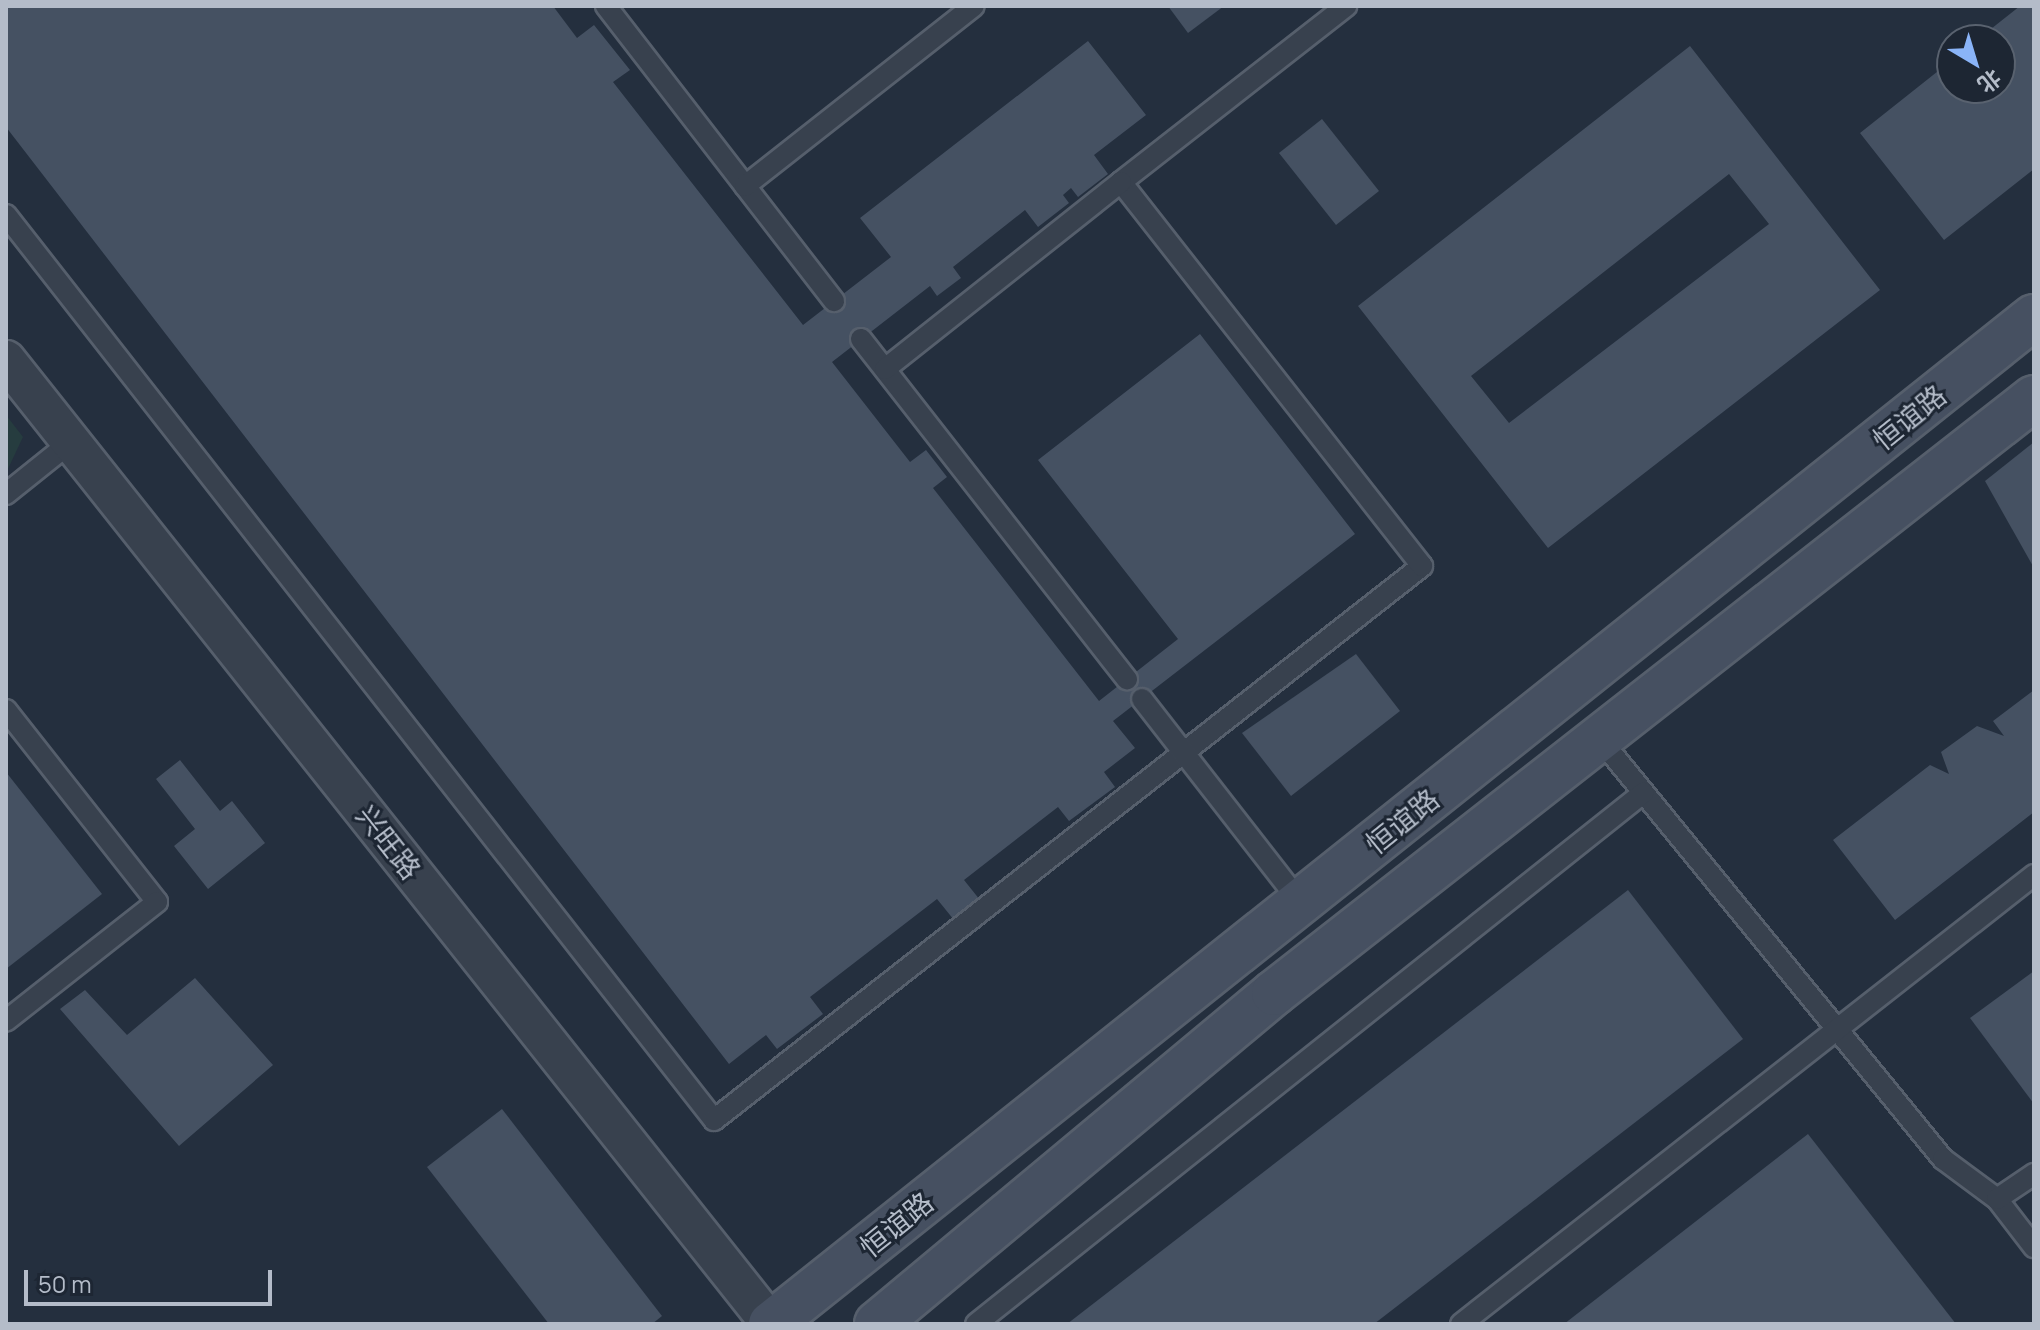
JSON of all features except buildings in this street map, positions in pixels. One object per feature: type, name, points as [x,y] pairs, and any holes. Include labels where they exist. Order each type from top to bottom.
[{"type":"main road","name":"恒谊路","points":[[771,1324],[2034,317]]},
{"type":"main road","name":"恒谊路","points":[[877,1324],[1274,993],[2034,398]]},
{"type":"street","name":"兴旺路","points":[[6,360],[771,1324]]},
{"type":"lane","points":[[606,6],[834,301]]},
{"type":"lane","points":[[745,186],[974,6]]},
{"type":"lane","points":[[885,369],[1346,6]]},
{"type":"lane","points":[[6,215],[714,1120],[1422,566],[1121,182]]},
{"type":"lane","points":[[861,339],[1127,679]]},
{"type":"lane","points":[[6,494],[71,442]]},
{"type":"lane","points":[[1142,699],[1300,902]]},
{"type":"lane","points":[[6,710],[157,902],[6,1021]]},
{"type":"lane","points":[[1599,738],[1943,1159],[1997,1199],[2034,1247]]},
{"type":"lane","points":[[976,1324],[1643,793]]},
{"type":"lane","points":[[1461,1324],[2034,875]]},
{"type":"lane","points":[[1997,1199],[2034,1174]]},
{"type":"green space","points":[[6,415],[23,437],[6,473]]}]
